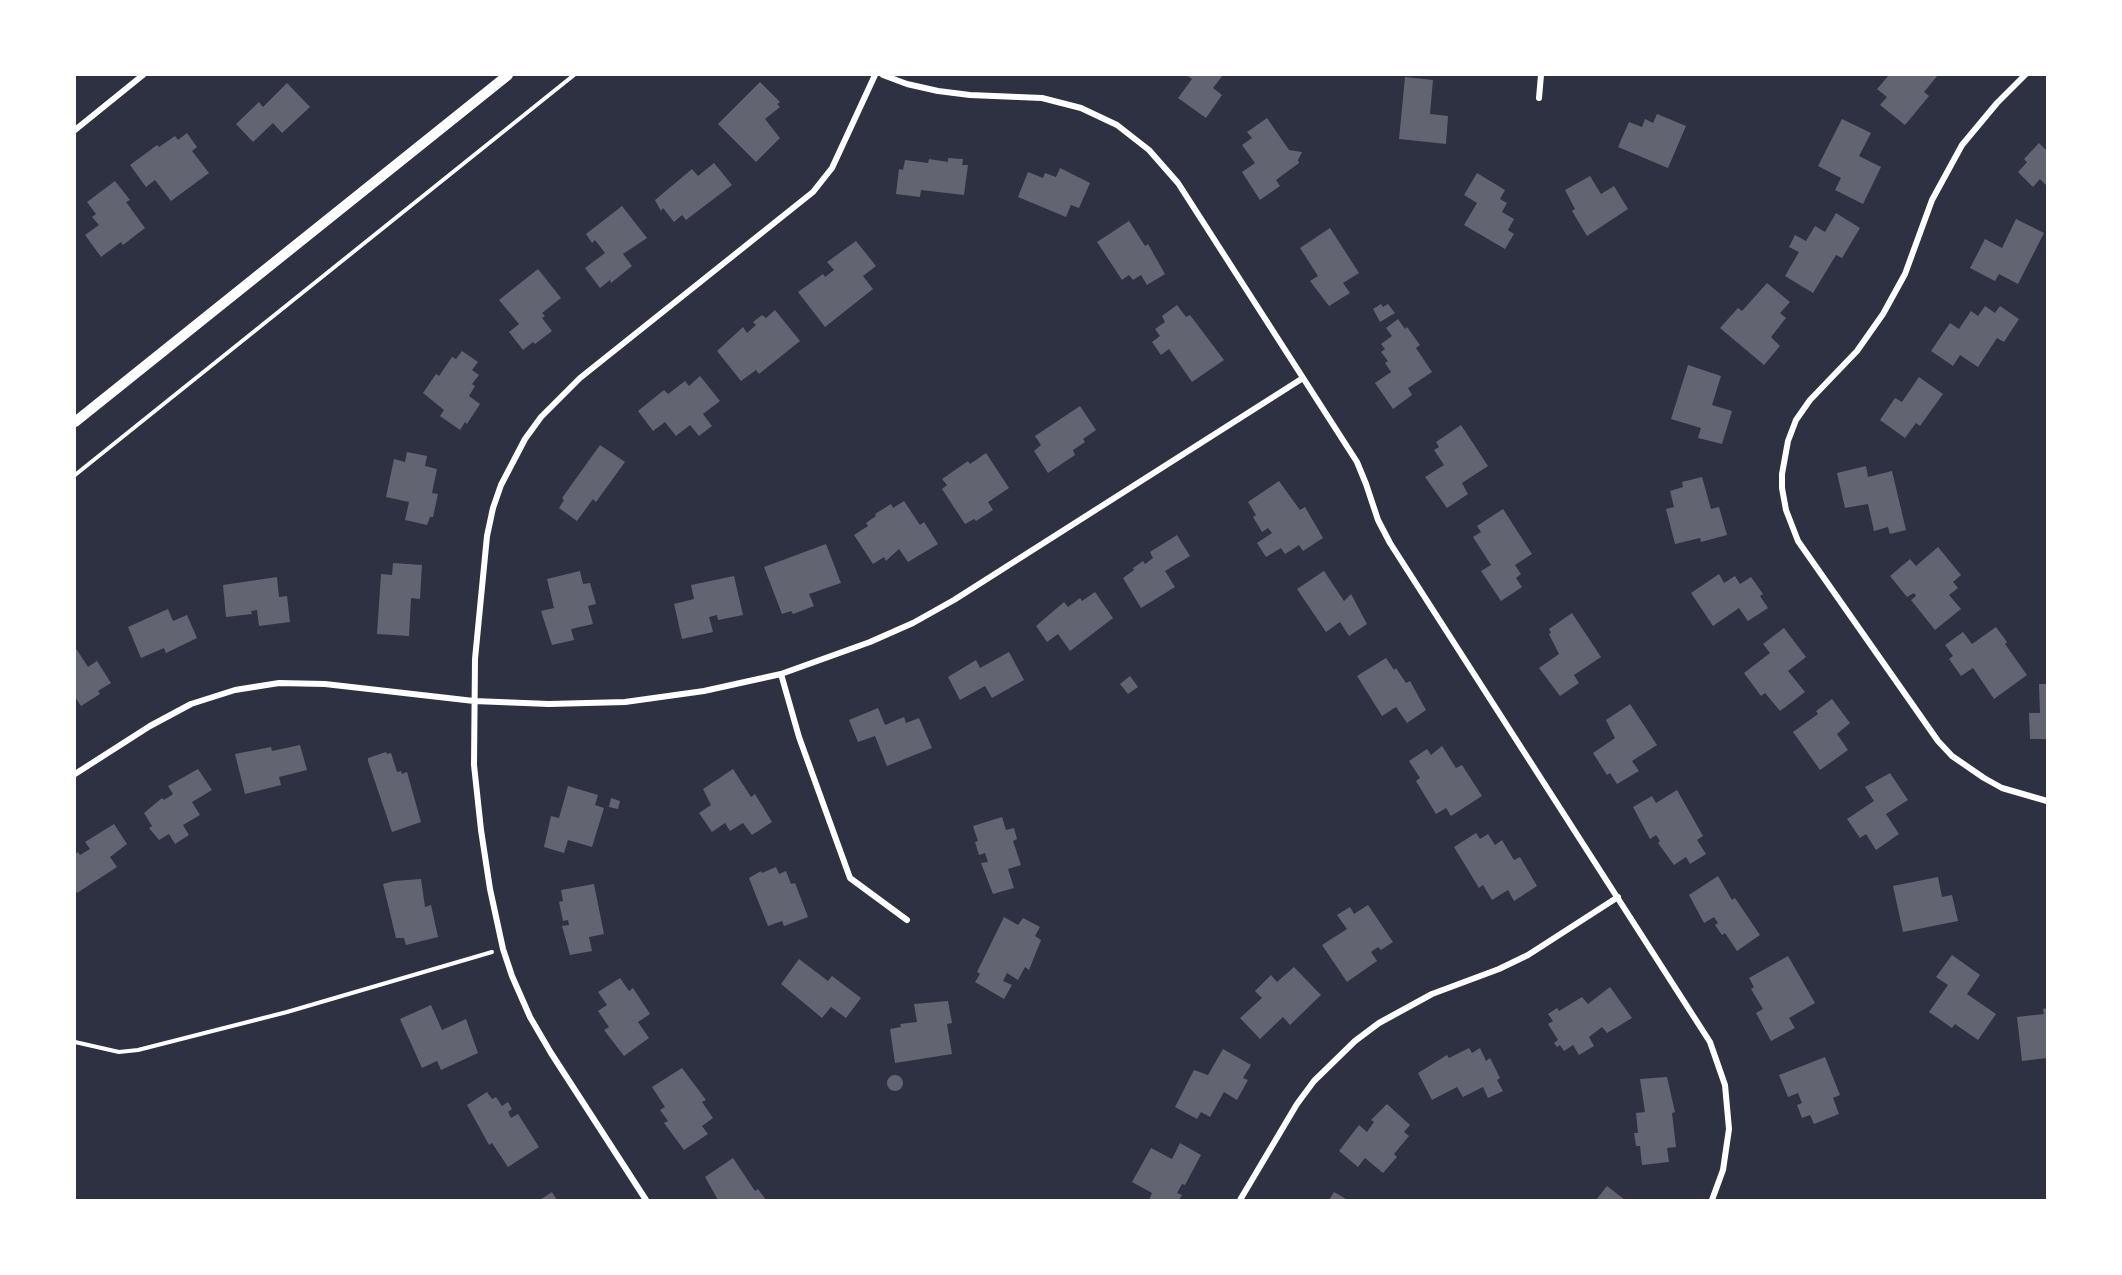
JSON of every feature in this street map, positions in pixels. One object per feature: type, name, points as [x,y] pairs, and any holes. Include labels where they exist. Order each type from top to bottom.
[{"type":"street","points":[[75,130],[144,75]]},
{"type":"street","points":[[75,422],[508,75]]},
{"type":"street","points":[[646,1200],[530,1017],[503,949],[489,888],[474,765],[478,616],[487,536],[501,485],[525,440],[541,417],[580,378],[813,192],[832,168],[875,75]]},
{"type":"street","points":[[883,75],[907,84],[938,91],[970,95],[1042,98],[1081,108],[1117,125],[1149,150],[1178,183],[1357,462],[1378,520],[1390,543],[1701,1026],[1720,1065],[1727,1095],[1730,1129],[1723,1170],[1712,1200]]},
{"type":"street","points":[[1539,98],[1541,75]]},
{"type":"street","points":[[2025,75],[1997,103],[1962,145],[1932,200],[1905,274],[1884,314],[1857,351],[1809,400],[1796,420],[1788,441],[1782,488],[1786,510],[1798,541],[1938,741],[1952,756],[2002,788],[2047,801]]},
{"type":"street","points":[[75,774],[150,726],[190,704],[235,690],[279,683],[325,684],[474,701],[549,704],[625,702],[704,692],[781,674],[880,638],[954,600],[1303,378]]},
{"type":"street","points":[[781,674],[799,737],[850,878],[907,920]]},
{"type":"street","points":[[1240,1200],[1297,1104],[1314,1081],[1355,1041],[1379,1023],[1432,994],[1499,969],[1528,955],[1618,897]]},
{"type":"path","points":[[75,475],[573,75]]},
{"type":"path","points":[[75,1042],[119,1052],[138,1050],[287,1012],[503,949]]},
{"type":"building","points":[[1186,75],[1223,75],[1213,88],[1222,95],[1206,118],[1178,98],[1192,79]]},
{"type":"building","points":[[1889,75],[1938,75],[1924,92],[1929,96],[1905,125],[1880,105],[1887,97],[1877,89]]},
{"type":"building","points":[[1405,77],[1433,80],[1430,114],[1448,116],[1446,144],[1399,139]]},
{"type":"building","points":[[760,82],[780,102],[777,104],[780,107],[765,119],[780,138],[756,162],[718,124]]},
{"type":"building","points":[[287,83],[310,107],[282,133],[273,123],[253,142],[236,124],[259,102],[263,107]]},
{"type":"building","points":[[1657,114],[1686,126],[1668,168],[1618,147],[1629,122],[1642,127],[1645,119],[1653,123]]},
{"type":"building","points":[[1267,118],[1289,150],[1302,152],[1299,163],[1276,180],[1280,186],[1260,200],[1242,172],[1255,163],[1242,145],[1252,138],[1247,132]]},
{"type":"building","points":[[1842,119],[1871,133],[1859,156],[1881,167],[1863,204],[1835,190],[1841,178],[1818,166]]},
{"type":"building","points":[[187,133],[197,147],[192,151],[209,173],[171,201],[155,180],[146,187],[130,165],[157,145],[159,147],[175,136],[178,140]]},
{"type":"building","points":[[2039,143],[2047,151],[2047,186],[2040,179],[2033,187],[2018,172],[2027,162],[2024,159]]},
{"type":"building","points":[[948,158],[963,159],[962,165],[968,165],[964,195],[921,190],[920,197],[896,194],[899,169],[903,170],[905,160],[928,163],[929,159],[948,162]]},
{"type":"building","points":[[714,163],[732,185],[686,220],[682,215],[674,222],[663,208],[661,211],[655,200],[692,169],[698,176]]},
{"type":"building","points":[[1060,168],[1090,183],[1079,208],[1071,205],[1066,217],[1018,197],[1028,172],[1043,178],[1045,173],[1056,177]]},
{"type":"building","points":[[1477,173],[1505,190],[1500,199],[1507,203],[1502,212],[1514,219],[1508,230],[1514,234],[1505,249],[1464,225],[1477,203],[1464,195]]},
{"type":"building","points":[[1590,176],[1601,194],[1614,186],[1628,209],[1587,236],[1572,211],[1575,209],[1565,190]]},
{"type":"building","points":[[115,181],[130,200],[126,202],[145,228],[123,245],[121,242],[101,257],[85,235],[99,225],[92,217],[96,214],[87,202]]},
{"type":"building","points":[[622,206],[647,238],[623,254],[632,266],[611,283],[610,280],[600,288],[585,268],[605,253],[595,240],[592,243],[586,234]]},
{"type":"building","points":[[1836,213],[1860,228],[1842,258],[1836,255],[1813,293],[1785,276],[1799,252],[1789,247],[1795,235],[1806,241],[1815,226],[1825,232]]},
{"type":"building","points":[[2016,219],[2044,233],[2018,284],[1999,274],[1995,281],[1970,268],[1985,239],[2002,248]]},
{"type":"building","points":[[1129,221],[1145,246],[1148,244],[1165,274],[1147,285],[1141,275],[1133,280],[1129,275],[1122,280],[1097,242]]},
{"type":"building","points":[[1330,228],[1359,273],[1343,283],[1350,293],[1329,306],[1310,281],[1318,276],[1300,248]]},
{"type":"building","points":[[856,241],[876,266],[863,276],[873,289],[825,327],[798,292],[823,274],[825,277],[834,270],[827,262]]},
{"type":"building","points":[[538,269],[561,298],[542,313],[545,316],[542,318],[552,331],[523,350],[509,332],[519,324],[499,300]]},
{"type":"building","points":[[1767,283],[1790,302],[1780,313],[1786,318],[1771,337],[1780,346],[1764,365],[1720,328],[1738,308],[1742,311]]},
{"type":"building","points":[[1381,304],[1383,307],[1388,304],[1395,313],[1380,322],[1373,309]]},
{"type":"building","points":[[1177,305],[1186,317],[1190,315],[1224,360],[1192,382],[1169,349],[1161,355],[1152,342],[1160,336],[1155,329],[1165,322],[1162,316]]},
{"type":"building","points":[[1985,306],[1995,313],[2000,306],[2019,319],[2004,342],[1997,338],[1978,367],[1960,355],[1953,366],[1931,351],[1950,323],[1959,329],[1971,311],[1978,316]]},
{"type":"building","points":[[775,310],[800,341],[759,374],[756,370],[741,381],[717,351],[743,327],[747,333],[756,325],[753,322],[762,315],[766,318]]},
{"type":"building","points":[[1398,319],[1420,345],[1416,348],[1432,372],[1408,388],[1412,395],[1393,409],[1375,383],[1391,372],[1385,363],[1388,361],[1381,352],[1385,349],[1381,344],[1392,336],[1386,328]]},
{"type":"building","points":[[462,351],[478,362],[472,370],[479,375],[472,384],[475,386],[469,396],[480,404],[467,424],[465,422],[460,430],[440,416],[444,410],[423,393],[436,374],[439,376],[452,357],[456,359]]},
{"type":"building","points":[[1688,365],[1721,376],[1712,405],[1732,411],[1722,444],[1698,438],[1701,428],[1671,419]]},
{"type":"building","points":[[700,376],[720,401],[703,414],[712,426],[699,436],[690,425],[676,436],[665,422],[653,431],[638,411],[664,390],[668,394],[685,381],[689,386]]},
{"type":"building","points":[[1919,377],[1943,394],[1920,426],[1916,423],[1905,438],[1880,420],[1895,398],[1902,402]]},
{"type":"building","points":[[1080,406],[1096,430],[1083,439],[1085,442],[1073,450],[1075,455],[1048,473],[1034,451],[1041,445],[1035,436]]},
{"type":"building","points":[[1461,425],[1488,466],[1462,483],[1468,494],[1447,508],[1425,477],[1444,465],[1434,450],[1439,447],[1436,442]]},
{"type":"building","points":[[600,445],[625,462],[596,502],[593,499],[577,521],[559,508],[564,500],[562,498]]},
{"type":"building","points":[[407,452],[427,456],[425,466],[437,469],[432,493],[438,494],[433,517],[430,517],[427,525],[405,520],[409,502],[386,497],[394,459],[405,462]]},
{"type":"building","points":[[986,453],[1009,488],[988,502],[993,510],[976,521],[974,519],[965,524],[942,489],[947,485],[942,479],[968,461],[970,464]]},
{"type":"building","points":[[1866,466],[1868,477],[1892,471],[1906,530],[1890,534],[1888,527],[1874,531],[1868,504],[1845,508],[1837,473]]},
{"type":"building","points":[[1702,477],[1711,509],[1719,507],[1727,535],[1701,542],[1700,538],[1675,544],[1666,509],[1674,507],[1670,491],[1683,487],[1682,482]]},
{"type":"building","points":[[1279,481],[1300,510],[1305,507],[1323,538],[1303,551],[1299,545],[1285,554],[1281,548],[1266,557],[1257,543],[1272,533],[1268,528],[1262,532],[1253,517],[1256,515],[1248,502]]},
{"type":"building","points":[[904,501],[920,525],[924,522],[938,544],[908,562],[899,549],[886,561],[884,557],[873,564],[854,535],[868,526],[866,523],[876,516],[875,514],[891,504],[893,508]]},
{"type":"building","points":[[1503,509],[1532,554],[1515,565],[1521,574],[1516,578],[1522,587],[1501,601],[1481,571],[1491,565],[1473,537],[1481,532],[1477,526]]},
{"type":"building","points":[[1177,535],[1190,556],[1165,571],[1175,587],[1141,608],[1123,578],[1143,561],[1145,564],[1153,558],[1150,552]]},
{"type":"building","points":[[826,544],[841,583],[809,594],[814,606],[793,614],[791,611],[782,614],[764,567]]},
{"type":"building","points":[[1938,547],[1961,575],[1953,582],[1958,588],[1949,595],[1961,609],[1935,630],[1911,600],[1916,596],[1914,593],[1907,597],[1890,576],[1910,559],[1916,566]]},
{"type":"building","points":[[393,563],[422,565],[420,599],[411,598],[409,636],[377,634],[381,574],[392,575]]},
{"type":"building","points":[[580,571],[583,584],[590,583],[596,604],[588,606],[593,624],[571,629],[574,640],[552,645],[541,611],[554,608],[547,579]]},
{"type":"building","points":[[1324,571],[1344,601],[1351,594],[1367,624],[1349,636],[1340,622],[1326,632],[1297,589]]},
{"type":"building","points":[[1719,574],[1724,583],[1735,576],[1740,584],[1751,577],[1763,594],[1760,596],[1768,608],[1748,621],[1739,608],[1713,626],[1691,593]]},
{"type":"building","points":[[734,576],[743,615],[718,620],[717,615],[709,617],[713,632],[682,639],[674,604],[694,599],[691,585]]},
{"type":"building","points":[[277,577],[279,597],[287,596],[290,622],[259,626],[257,610],[251,611],[252,614],[226,617],[223,585]]},
{"type":"building","points":[[1095,592],[1113,618],[1070,651],[1058,634],[1047,642],[1036,626],[1064,602],[1068,607],[1080,598],[1082,601]]},
{"type":"building","points":[[168,609],[173,621],[187,615],[197,638],[166,653],[164,648],[141,658],[128,627]]},
{"type":"building","points":[[1572,613],[1601,657],[1574,675],[1579,683],[1560,696],[1539,668],[1559,654],[1549,634],[1551,633],[1549,629]]},
{"type":"building","points":[[1996,627],[2027,675],[1994,699],[1973,668],[1961,676],[1949,659],[1953,656],[1945,645],[1963,632],[1972,644]]},
{"type":"building","points":[[1784,628],[1806,657],[1788,671],[1805,692],[1780,711],[1765,693],[1761,696],[1744,673],[1770,653],[1763,644]]},
{"type":"building","points":[[75,647],[88,667],[97,661],[111,683],[98,691],[100,694],[81,706],[75,697]]},
{"type":"building","points":[[1009,652],[1024,680],[992,698],[985,686],[960,700],[948,677],[976,660],[980,668]]},
{"type":"building","points":[[1386,658],[1406,683],[1410,681],[1426,710],[1407,723],[1396,707],[1382,716],[1357,676]]},
{"type":"building","points":[[1130,676],[1138,687],[1128,694],[1120,684]]},
{"type":"building","points":[[2039,684],[2047,684],[2047,739],[2030,739],[2029,713],[2040,713]]},
{"type":"building","points":[[1832,699],[1850,723],[1837,734],[1848,750],[1820,770],[1793,732],[1818,714],[1816,711]]},
{"type":"building","points":[[1630,704],[1657,745],[1632,761],[1639,771],[1617,784],[1610,773],[1607,775],[1593,753],[1615,738],[1606,720]]},
{"type":"building","points":[[878,708],[885,725],[904,717],[906,723],[919,718],[932,748],[887,766],[875,736],[858,742],[849,720]]},
{"type":"building","points":[[300,745],[307,770],[279,777],[281,785],[245,794],[235,754],[271,747],[272,751]]},
{"type":"building","points":[[1442,746],[1456,768],[1462,765],[1482,796],[1451,816],[1446,808],[1436,814],[1416,781],[1420,778],[1409,761],[1427,749],[1431,755]]},
{"type":"building","points":[[386,752],[391,753],[397,772],[401,771],[402,774],[407,772],[421,822],[392,832],[368,761],[368,758]]},
{"type":"building","points":[[198,769],[212,790],[192,802],[200,815],[183,825],[189,835],[175,844],[169,834],[159,840],[149,828],[152,826],[144,813],[162,798],[164,800],[173,794],[168,786]]},
{"type":"building","points":[[733,769],[751,797],[755,794],[772,822],[752,835],[743,823],[730,831],[725,823],[712,832],[699,813],[711,805],[703,789]]},
{"type":"building","points":[[1890,773],[1908,800],[1886,814],[1899,834],[1876,850],[1866,834],[1860,838],[1847,819],[1874,801],[1865,787]]},
{"type":"building","points":[[568,786],[598,795],[595,805],[604,808],[592,847],[568,840],[564,853],[544,847],[551,816],[559,818]]},
{"type":"building","points":[[1677,790],[1703,836],[1697,840],[1706,854],[1690,864],[1686,857],[1674,865],[1658,843],[1660,841],[1656,835],[1650,839],[1633,807],[1652,796],[1656,803]]},
{"type":"building","points":[[611,798],[620,801],[618,809],[609,807]]},
{"type":"building","points":[[1002,817],[1006,830],[1014,828],[1017,839],[1013,841],[1021,865],[1008,869],[1014,888],[993,894],[981,863],[988,862],[985,853],[979,855],[975,842],[978,841],[973,826]]},
{"type":"building","points":[[114,824],[127,844],[110,857],[117,867],[77,893],[75,890],[75,854],[78,852],[80,855],[90,849],[85,842]]},
{"type":"building","points":[[1476,833],[1480,839],[1488,834],[1495,845],[1502,840],[1514,860],[1520,857],[1537,886],[1514,901],[1508,890],[1492,900],[1483,885],[1479,888],[1454,847]]},
{"type":"building","points":[[776,867],[779,874],[786,871],[791,884],[795,883],[808,917],[784,926],[782,921],[768,926],[749,878],[761,871],[762,873]]},
{"type":"building","points":[[1718,876],[1732,900],[1735,898],[1760,935],[1737,951],[1725,933],[1722,935],[1715,925],[1718,923],[1714,917],[1704,923],[1689,895]]},
{"type":"building","points":[[1938,877],[1942,897],[1952,895],[1958,921],[1903,932],[1893,886]]},
{"type":"building","points":[[421,879],[425,907],[431,905],[438,937],[406,945],[404,938],[396,938],[383,884]]},
{"type":"building","points":[[594,884],[604,934],[589,937],[592,951],[570,955],[562,926],[569,925],[568,920],[563,921],[559,902],[563,901],[561,890]]},
{"type":"building","points":[[1368,905],[1393,942],[1381,950],[1378,947],[1371,952],[1377,961],[1347,982],[1322,945],[1347,929],[1337,915],[1350,907],[1354,914]]},
{"type":"building","points":[[1004,917],[1018,925],[1023,918],[1040,927],[1035,936],[1041,940],[1029,970],[1025,967],[1018,980],[1007,973],[1003,981],[1012,985],[1004,999],[975,982],[980,974],[977,972]]},
{"type":"building","points":[[1952,955],[1980,975],[1967,994],[1996,1014],[1978,1040],[1955,1024],[1952,1028],[1929,1012],[1948,985],[1936,977]]},
{"type":"building","points":[[1788,956],[1815,1003],[1789,1018],[1795,1028],[1771,1041],[1756,1013],[1763,1009],[1751,989],[1754,987],[1749,978]]},
{"type":"building","points":[[799,959],[828,981],[832,976],[861,998],[846,1018],[831,1007],[822,1018],[781,984]]},
{"type":"building","points":[[1294,967],[1321,995],[1290,1025],[1283,1017],[1260,1039],[1240,1018],[1262,998],[1255,991],[1271,975],[1277,982]]},
{"type":"building","points":[[620,978],[629,991],[633,988],[650,1014],[638,1022],[649,1038],[624,1056],[604,1030],[609,1027],[598,1011],[607,1005],[598,992]]},
{"type":"building","points":[[1610,987],[1632,1018],[1607,1033],[1602,1027],[1589,1037],[1594,1046],[1579,1055],[1573,1045],[1564,1051],[1560,1045],[1557,1047],[1554,1043],[1558,1040],[1548,1024],[1553,1021],[1548,1014],[1557,1008],[1559,1011],[1582,997],[1588,1004]]},
{"type":"building","points":[[948,1001],[952,1023],[947,1024],[952,1054],[895,1063],[890,1029],[901,1027],[900,1024],[917,1022],[914,1004]]},
{"type":"building","points":[[431,1005],[442,1030],[466,1019],[478,1053],[441,1070],[437,1061],[422,1068],[400,1019]]},
{"type":"building","points":[[2047,1008],[2047,1058],[2022,1061],[2017,1017],[2044,1014],[2043,1009]]},
{"type":"building","points":[[1469,1048],[1472,1053],[1480,1048],[1486,1061],[1490,1058],[1500,1078],[1497,1080],[1503,1091],[1488,1098],[1483,1087],[1463,1097],[1457,1087],[1432,1100],[1418,1073],[1447,1055],[1449,1058]]},
{"type":"building","points":[[1223,1049],[1251,1065],[1243,1078],[1248,1080],[1237,1100],[1224,1092],[1210,1117],[1201,1112],[1197,1119],[1175,1107],[1194,1070],[1208,1075]]},
{"type":"building","points":[[1825,1057],[1840,1095],[1833,1098],[1839,1114],[1814,1124],[1810,1115],[1802,1118],[1797,1105],[1802,1103],[1798,1093],[1788,1097],[1779,1075]]},
{"type":"building","points":[[682,1068],[706,1100],[702,1102],[713,1118],[702,1126],[708,1134],[684,1150],[664,1123],[668,1121],[660,1110],[665,1107],[652,1087]]},
{"type":"building","points":[[892,1075],[898,1075],[903,1083],[901,1089],[892,1091],[887,1086],[887,1080]]},
{"type":"building","points":[[1667,1077],[1675,1112],[1672,1113],[1676,1147],[1667,1148],[1669,1162],[1642,1165],[1640,1146],[1636,1146],[1634,1133],[1638,1133],[1636,1113],[1645,1112],[1640,1079]]},
{"type":"building","points":[[487,1092],[492,1099],[496,1097],[502,1106],[508,1102],[512,1109],[508,1112],[511,1118],[518,1114],[539,1147],[508,1167],[492,1143],[489,1145],[467,1105]]},
{"type":"building","points":[[1387,1104],[1410,1125],[1404,1132],[1409,1136],[1394,1154],[1397,1157],[1383,1173],[1365,1158],[1358,1167],[1339,1151],[1359,1125],[1367,1132],[1374,1122],[1371,1120]]},
{"type":"building","points":[[1180,1143],[1201,1155],[1185,1185],[1182,1184],[1177,1193],[1182,1195],[1179,1200],[1149,1200],[1152,1193],[1132,1182],[1151,1148],[1172,1159]]},
{"type":"building","points":[[733,1158],[755,1191],[758,1189],[766,1200],[718,1200],[705,1177]]},
{"type":"building","points":[[1607,1186],[1625,1200],[1596,1200]]},
{"type":"building","points":[[552,1192],[557,1200],[540,1200]]},
{"type":"building","points":[[1334,1192],[1348,1200],[1329,1200]]}]
